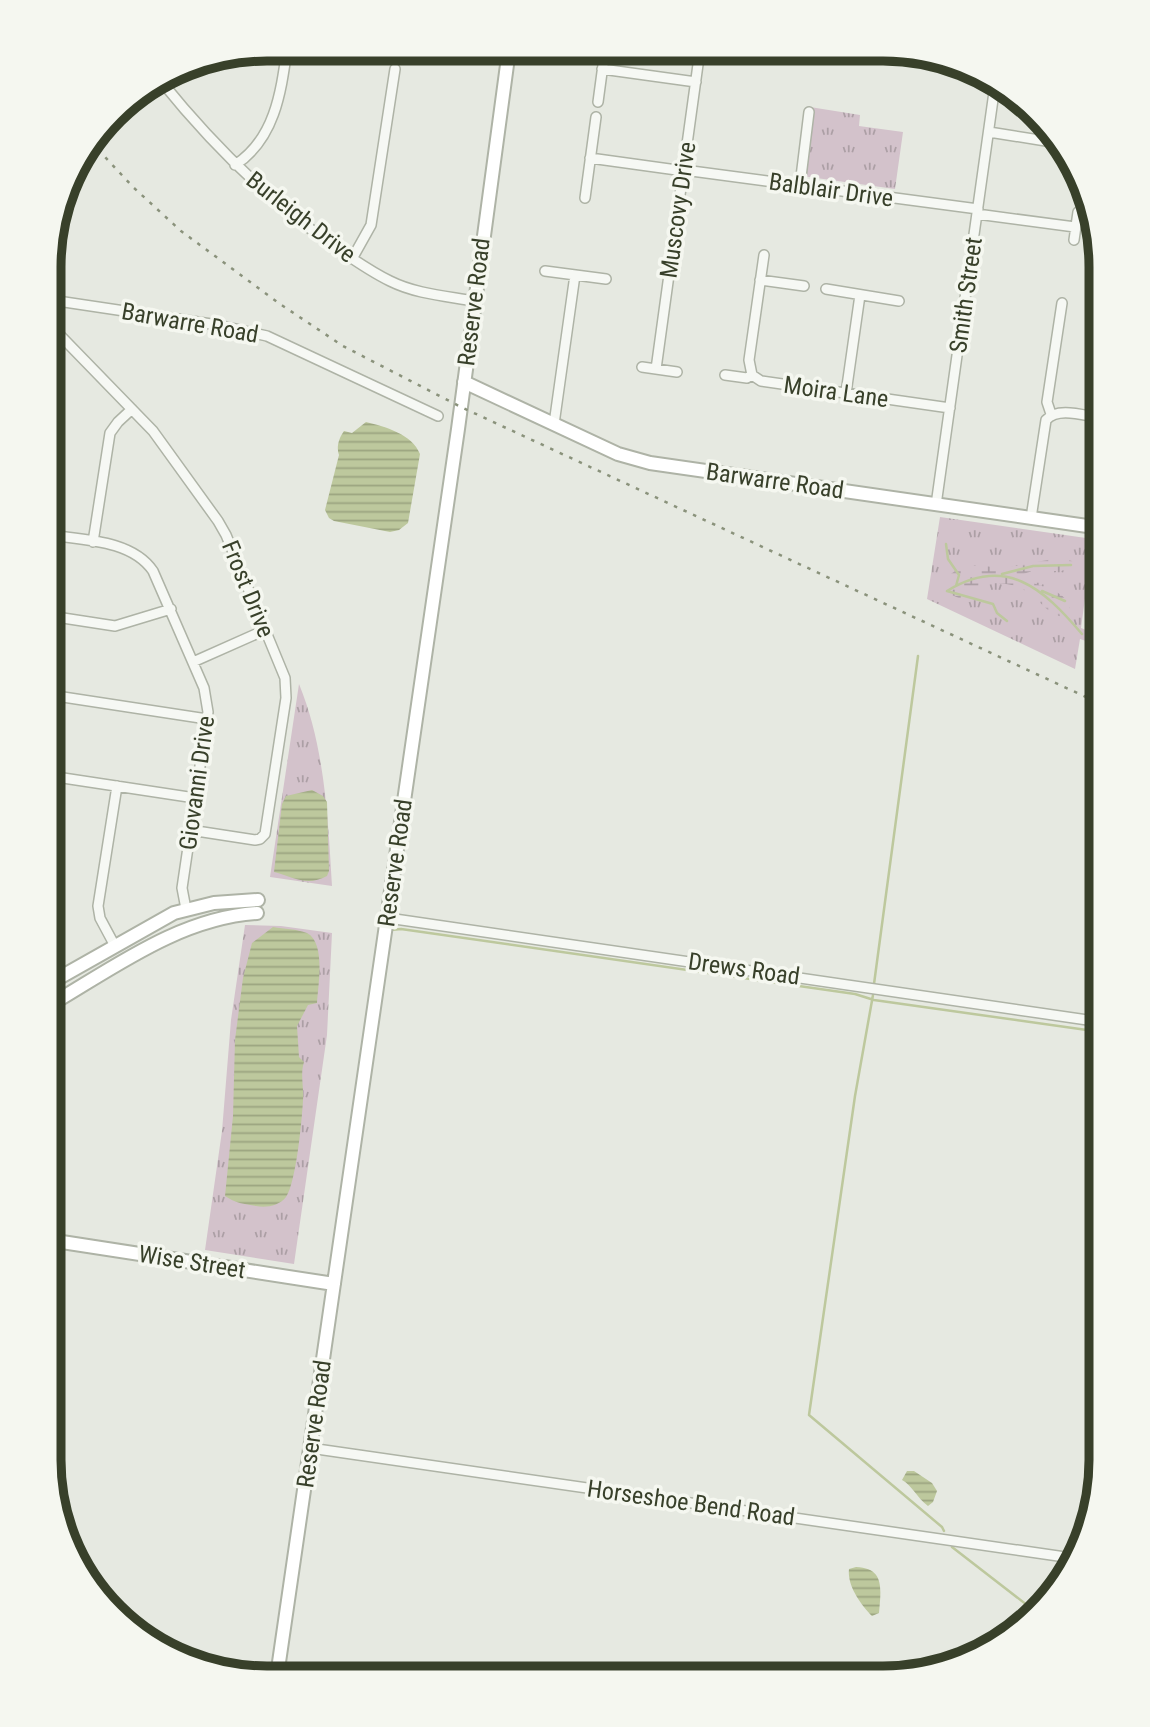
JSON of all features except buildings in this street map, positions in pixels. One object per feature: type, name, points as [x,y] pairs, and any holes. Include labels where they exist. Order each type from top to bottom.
[{"type":"street","points":[[235,165],[254,149],[276,112],[286,61]]},
{"type":"street","name":"Reserve Road","points":[[278,1666],[388,918],[507,61]]},
{"type":"street","points":[[598,102],[603,61]]},
{"type":"street","name":"Muscovy Drive","points":[[656,369],[699,61]]},
{"type":"street","points":[[352,259],[371,225],[395,69]]},
{"type":"street","points":[[602,69],[696,82]]},
{"type":"street","name":"Burleigh Drive","points":[[167,87],[235,165],[269,197],[352,259],[391,282],[411,289],[474,301]]},
{"type":"street","name":"Smith Street","points":[[936,505],[994,94]]},
{"type":"street","points":[[800,186],[809,112]]},
{"type":"street","points":[[585,198],[596,117]]},
{"type":"street","points":[[989,132],[1045,141]]},
{"type":"street","name":"Balblair Drive","points":[[590,158],[1076,227]]},
{"type":"street","points":[[1074,240],[1078,212]]},
{"type":"street","points":[[752,375],[749,359],[764,255]]},
{"type":"street","points":[[545,271],[606,279]]},
{"type":"street","points":[[554,424],[575,275]]},
{"type":"street","points":[[760,280],[804,286]]},
{"type":"street","points":[[826,289],[899,301]]},
{"type":"street","points":[[846,393],[860,295]]},
{"type":"street","name":"Barwarre Road","points":[[61,301],[218,325],[267,336],[438,416]]},
{"type":"street","points":[[1031,518],[1043,429],[1051,414],[1047,402],[1062,303]]},
{"type":"street","name":"Frost Drive","points":[[61,339],[153,431],[223,528],[284,675],[287,690],[265,835],[255,839],[190,830]]},
{"type":"street","points":[[642,367],[677,372]]},
{"type":"street","name":"Moira Lane","points":[[725,375],[747,378],[752,375],[761,381],[950,408]]},
{"type":"street","name":"Barwarre Road","points":[[464,382],[618,454],[650,463],[1089,526]]},
{"type":"street","points":[[93,542],[110,433],[132,409]]},
{"type":"street","points":[[1051,414],[1089,416]]},
{"type":"street","name":"Giovanni Drive","points":[[61,537],[126,549],[145,559],[171,609],[207,699],[207,719],[182,888],[186,909]]},
{"type":"street","points":[[61,618],[116,626],[171,609]]},
{"type":"street","points":[[193,662],[265,630]]},
{"type":"street","points":[[61,697],[207,719]]},
{"type":"street","points":[[61,778],[195,798]]},
{"type":"street","points":[[117,786],[98,906],[100,918],[124,962]]},
{"type":"street","points":[[61,977],[169,915],[214,903],[257,906],[192,926],[61,999]]},
{"type":"street","points":[[186,909],[192,926]]},
{"type":"street","name":"Drews Road","points":[[388,918],[1088,1020]]},
{"type":"street","name":"Wise Street","points":[[61,1242],[334,1284]]},
{"type":"street","name":"Horseshoe Bend Road","points":[[310,1448],[1064,1557]]},
{"type":"green space","points":[[810,107],[860,115],[859,126],[903,132],[895,189],[802,176]]},
{"type":"green space","points":[[940,517],[1089,538],[1089,571],[1081,628],[1089,631],[1089,642],[1080,639],[1075,669],[927,599]]},
{"type":"green space","points":[[1062,558],[1072,561],[1074,568],[1034,571],[1022,575],[1032,583],[1059,593],[1065,599],[1071,606],[1062,617],[1050,611],[1028,592],[1008,584],[980,585],[969,599],[961,599],[945,592],[947,577],[962,568],[1006,567]]},
{"type":"green space","points":[[299,684],[308,708],[320,758],[327,809],[332,886],[270,877]]},
{"type":"green space","points":[[245,925],[281,926],[332,933],[327,1035],[294,1264],[205,1250],[222,1131],[231,1020]]},
{"type":"shaded area","points":[[366,422],[405,436],[420,454],[408,523],[399,530],[390,532],[334,521],[325,510],[341,437],[344,431],[352,433]]},
{"type":"shaded area","points":[[312,790],[323,796],[327,802],[329,871],[327,876],[306,881],[274,872],[282,804],[286,796]]},
{"type":"shaded area","points":[[273,927],[307,933],[313,938],[319,955],[319,976],[317,1003],[308,1005],[297,1026],[299,1057],[304,1062],[300,1136],[293,1179],[283,1200],[272,1206],[260,1207],[240,1203],[225,1196],[233,1116],[235,1040],[243,978],[252,943]]},
{"type":"shaded area","points":[[907,1471],[914,1471],[932,1483],[937,1491],[933,1502],[928,1506],[902,1480]]},
{"type":"shaded area","points":[[856,1567],[872,1571],[879,1581],[879,1613],[872,1616],[859,1601],[850,1582],[849,1569]]},
{"type":"waterway","points":[[946,544],[948,559],[959,575],[956,586]]},
{"type":"waterway","points":[[1002,574],[1033,566],[1071,565]]},
{"type":"waterway","points":[[947,591],[968,581],[988,576],[1022,582],[1053,603],[1082,634]]},
{"type":"waterway","points":[[947,591],[993,604],[997,613],[1007,621]]},
{"type":"waterway","points":[[1042,591],[1065,601]]},
{"type":"waterway","points":[[874,984],[918,656]]},
{"type":"waterway","points":[[391,930],[401,929],[855,994],[874,1000],[1088,1030]]},
{"type":"waterway","points":[[873,995],[855,1096],[809,1415],[944,1531]]},
{"type":"waterway","points":[[952,1547],[1028,1606]]},
{"type":"railway","points":[[98,150],[133,187],[181,231],[280,304],[343,346],[461,407],[1089,698]]}]
